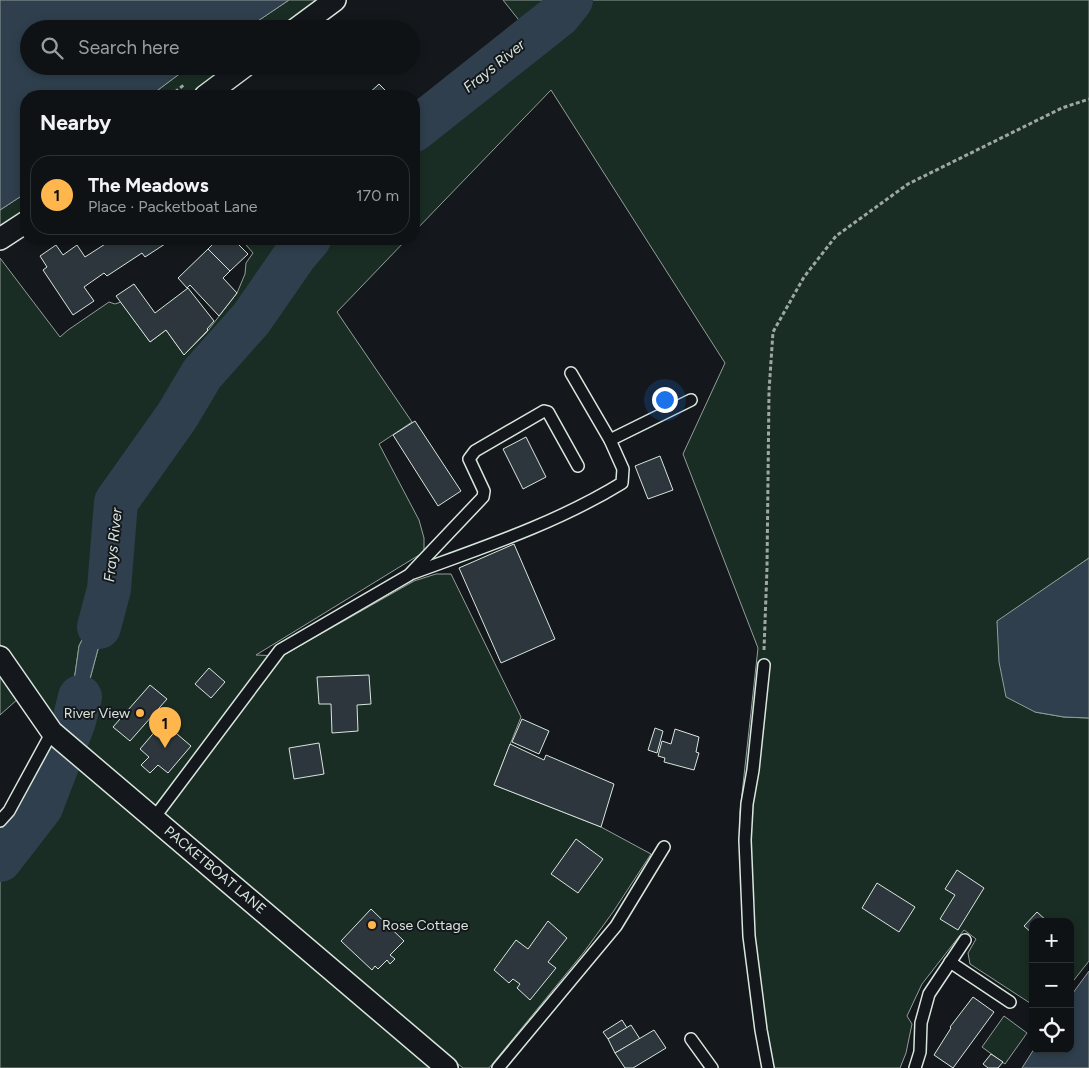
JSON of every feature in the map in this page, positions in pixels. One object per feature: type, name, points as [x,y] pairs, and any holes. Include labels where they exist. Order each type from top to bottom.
[{"type":"street","points":[[308,20],[335,0]]},
{"type":"street","points":[[213,90],[233,75]]},
{"type":"street","points":[[0,240],[20,226]]},
{"type":"street","name":"PACKETBOAT LANE","points":[[0,657],[52,732],[447,1068]]},
{"type":"lane","points":[[154,818],[280,650],[409,575],[527,530],[580,507],[622,483],[623,469],[610,440],[571,373]]},
{"type":"lane","points":[[610,440],[691,400]]},
{"type":"lane","points":[[409,575],[483,498],[484,491],[469,459],[474,451],[544,411],[548,412],[578,466]]},
{"type":"lane","points":[[764,665],[753,770],[747,804],[745,840],[749,936],[761,1030],[768,1068]]},
{"type":"lane","points":[[0,821],[9,811],[52,732]]},
{"type":"lane","points":[[498,1068],[616,926],[664,847]]},
{"type":"lane","points":[[915,1068],[920,1052],[921,1023],[929,994],[965,940]]},
{"type":"lane","points":[[950,962],[1010,1002]]},
{"type":"lane","points":[[691,1039],[712,1068]]},
{"type":"path","points":[[764,665],[768,568],[769,391],[773,332],[804,277],[836,236],[908,184],[1062,108],[1089,99]]},
{"type":"green space","points":[[289,0],[328,0],[302,20],[259,20]]},
{"type":"green space","points":[[503,0],[566,0],[529,33]]},
{"type":"green space","points":[[574,0],[1089,0],[1089,558],[997,622],[1035,712],[1064,717],[1089,718],[1089,961],[1074,980],[1074,918],[1029,918],[1029,1002],[970,964],[968,953],[976,939],[964,930],[922,984],[907,1016],[912,1024],[906,1053],[900,1068],[764,1068],[741,887],[740,812],[758,648],[683,454],[725,363],[551,90],[420,226],[420,127],[560,16]]},
{"type":"green space","points":[[178,75],[227,75],[207,90],[158,90]]},
{"type":"green space","points":[[20,197],[20,222],[0,236],[0,210]]},
{"type":"green space","points":[[246,245],[293,245],[192,369],[107,489],[115,497],[109,570],[91,606],[86,632],[79,646],[74,681],[63,713],[53,716],[31,692],[0,644],[0,258],[60,337],[109,302],[115,304],[121,302],[150,342],[166,330],[184,355],[206,333],[237,293],[245,274],[246,263],[253,253]]},
{"type":"green space","points":[[310,245],[401,245],[337,312],[412,422],[379,444],[419,520],[424,538],[424,552],[256,655],[282,656],[414,581],[436,574],[451,574],[521,717],[494,785],[601,827],[651,854],[584,952],[489,1068],[463,1068],[72,746],[115,586],[110,569],[120,573],[113,569],[118,510],[205,380],[258,318],[298,259]]},
{"type":"green space","points":[[0,669],[19,698],[0,715]]},
{"type":"green space","points":[[56,745],[59,748],[37,808],[0,853],[0,845],[31,807]]},
{"type":"green space","points":[[68,757],[436,1068],[0,1068],[0,869],[50,803]]},
{"type":"green space","points":[[1004,1016],[1027,1033],[1005,1064],[982,1047]]},
{"type":"water","points":[[0,0],[289,0],[259,20],[20,20],[20,75],[178,75],[158,90],[20,90],[20,197],[0,210]]},
{"type":"water","points":[[1089,558],[1089,718],[1064,717],[1035,712],[1006,697],[999,662],[997,621]]},
{"type":"water","points":[[110,569],[115,586],[74,738],[51,719],[58,713],[63,712],[74,681],[79,646],[86,632],[91,606]]},
{"type":"water","points":[[1089,971],[1089,1068],[1022,1068],[1031,1053],[1074,1053],[1074,992]]},
{"type":"building","points":[[379,84],[385,90],[372,90]]},
{"type":"building","points":[[56,245],[63,255],[77,245],[85,257],[104,245],[163,245],[145,257],[142,253],[107,276],[104,273],[84,287],[94,301],[73,315],[43,270],[47,267],[40,256]]},
{"type":"building","points":[[212,245],[239,245],[248,254],[230,271],[208,249]]},
{"type":"building","points":[[208,249],[230,271],[223,278],[237,293],[219,316],[190,285],[187,288],[178,278]]},
{"type":"building","points":[[134,284],[155,313],[188,288],[214,321],[184,355],[166,330],[150,342],[116,296]]},
{"type":"building","points":[[415,421],[461,491],[438,506],[393,435]]},
{"type":"building","points":[[526,437],[546,477],[523,489],[503,449]]},
{"type":"building","points":[[660,456],[673,490],[648,499],[635,466]]},
{"type":"building","points":[[514,544],[555,639],[501,663],[459,568]]},
{"type":"building","points":[[209,668],[225,682],[211,698],[195,684]]},
{"type":"building","points":[[369,675],[371,704],[357,705],[358,731],[332,733],[331,704],[319,704],[317,677]]},
{"type":"building","name":"River View","points":[[150,685],[167,699],[130,741],[113,727]]},
{"type":"building","points":[[522,719],[549,731],[539,754],[512,742]]},
{"type":"building","points":[[163,722],[191,746],[168,773],[158,765],[150,773],[141,765],[149,757],[140,749]]},
{"type":"building","points":[[655,728],[663,731],[657,753],[648,750]]},
{"type":"building","points":[[675,729],[699,737],[696,752],[699,753],[694,770],[664,762],[665,758],[658,756],[662,741],[671,744]]},
{"type":"building","points":[[319,743],[324,774],[294,779],[289,748]]},
{"type":"building","points":[[510,744],[544,760],[546,755],[614,784],[601,827],[494,785]]},
{"type":"building","points":[[576,839],[603,859],[578,893],[551,874]]},
{"type":"building","points":[[957,870],[984,888],[958,930],[940,919],[955,895],[945,889]]},
{"type":"building","points":[[877,883],[915,907],[899,932],[862,908]]},
{"type":"building","name":"Rose Cottage","points":[[371,909],[404,941],[390,955],[395,959],[390,964],[387,960],[378,969],[375,966],[372,970],[341,941]]},
{"type":"building","points":[[1037,912],[1044,918],[1031,918]]},
{"type":"building","points":[[548,921],[567,938],[548,962],[556,968],[530,1000],[517,988],[520,984],[513,979],[509,983],[494,970],[516,940],[528,949]]},
{"type":"building","points":[[1029,921],[1029,930],[1024,926]]},
{"type":"building","points":[[973,997],[994,1012],[953,1068],[934,1055],[950,1027]]},
{"type":"building","points":[[622,1020],[627,1028],[608,1039],[603,1032]]},
{"type":"building","points":[[631,1025],[640,1039],[615,1053],[608,1039]]},
{"type":"building","points":[[654,1030],[666,1048],[633,1068],[625,1068],[615,1053]]},
{"type":"building","points":[[991,1054],[1003,1062],[998,1068],[988,1068],[983,1064]]},
{"type":"waterway","name":"Frays River","points":[[420,125],[559,15],[571,0]]},
{"type":"waterway","name":"Frays River","points":[[99,627],[109,589],[116,502],[177,416],[202,374],[251,319],[304,245]]},
{"type":"waterway","name":"Frays River","points":[[0,860],[41,807],[74,721],[80,697]]},
{"type":"place","name":"River View","points":[[140,713]]},
{"type":"place","name":"The Meadows","points":[[165,748]]},
{"type":"place","name":"Rose Cottage","points":[[372,925]]}]
